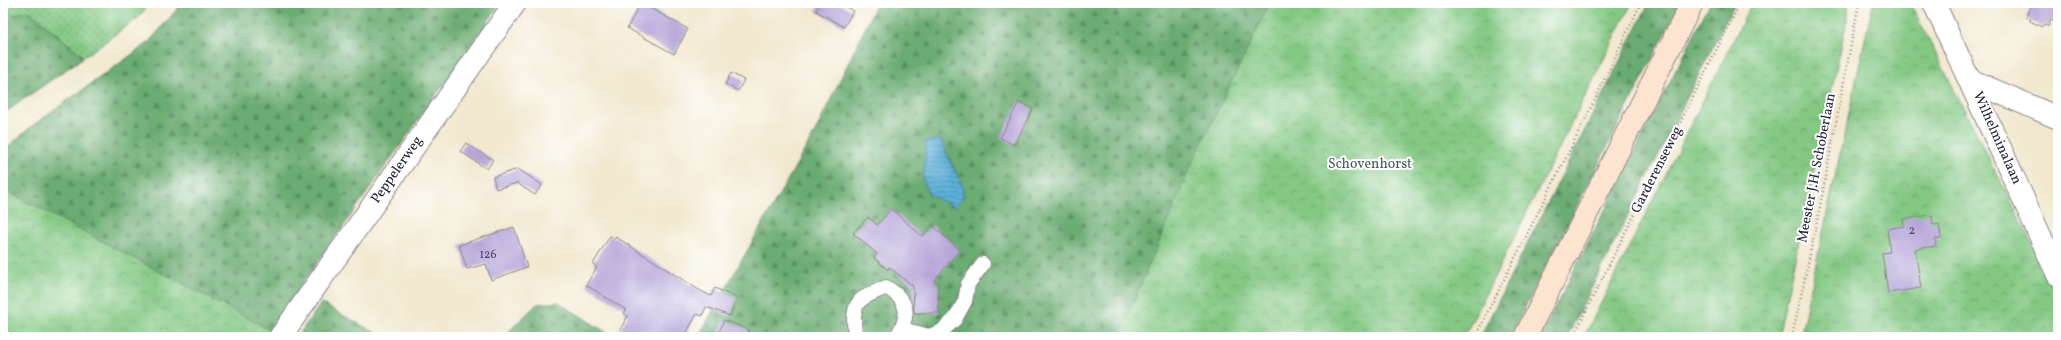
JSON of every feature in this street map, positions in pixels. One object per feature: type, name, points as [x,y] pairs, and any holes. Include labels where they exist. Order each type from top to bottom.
[{"type":"main road","points":[[1525,337],[1692,3]]},
{"type":"street","name":"Peppelerweg","points":[[280,337],[515,3]]},
{"type":"street","name":"Wilhelminalaan","points":[[1934,3],[2058,275]]},
{"type":"street","points":[[1970,80],[2058,118]]},
{"type":"lane","points":[[859,337],[854,332],[854,308],[859,300],[886,288],[898,294],[906,306],[905,324],[899,333],[928,336],[942,332],[955,319],[964,301],[968,284],[983,264]]},
{"type":"path","points":[[1475,337],[1586,118],[1641,3]]},
{"type":"path","name":"Garderenseweg","points":[[1573,337],[1740,3]]},
{"type":"path","name":"Meester J.H. Schoberlaan","points":[[1792,337],[1818,217],[1859,3]]},
{"type":"green space","points":[[3,3],[150,3],[138,18],[84,57],[30,12],[13,14],[3,10]]},
{"type":"green space","points":[[179,3],[501,3],[265,337],[3,337],[3,151],[33,125],[148,43],[178,8]]},
{"type":"green space","points":[[877,3],[1163,3],[1175,8],[1178,3],[1631,3],[1456,337],[698,337],[816,130]],"holes":[[[940,139],[963,188],[926,150],[926,142]]]},
{"type":"green space","name":"Schovenhorst","points":[[1270,3],[1632,3],[1464,337],[1119,337],[1193,161]]},
{"type":"green space","points":[[1649,3],[1681,3],[1510,337],[1480,337]]},
{"type":"green space","points":[[1710,3],[1735,3],[1567,337],[1540,337]]},
{"type":"green space","points":[[1752,3],[1848,3],[1848,15],[1778,337],[1584,337]]},
{"type":"green space","points":[[1873,3],[1910,3],[2044,266],[2058,300],[2058,337],[1800,337]]},
{"type":"green space","points":[[3,10],[13,14],[30,12],[84,57],[3,114]]},
{"type":"green space","points":[[3,189],[270,330],[265,337],[3,337]]},
{"type":"green space","points":[[558,302],[614,337],[503,337],[537,304]]},
{"type":"green space","points":[[321,303],[383,337],[297,337]]},
{"type":"water","points":[[940,139],[963,188],[963,197],[955,207],[929,195],[923,180],[926,142]]},
{"type":"building","points":[[641,3],[688,29],[674,54],[627,28]]},
{"type":"building","points":[[820,3],[839,3],[853,11],[844,27],[816,11]]},
{"type":"building","points":[[2032,3],[2058,3],[2058,23],[2051,20],[2048,27],[2044,24],[2042,27],[2030,21],[2030,18],[2026,17]]},
{"type":"building","points":[[731,73],[744,80],[738,91],[725,84]]},
{"type":"building","points":[[1019,102],[1033,109],[1014,145],[1000,138]]},
{"type":"building","points":[[466,143],[493,160],[487,169],[460,151]]},
{"type":"building","points":[[518,169],[542,185],[535,195],[517,183],[496,189],[493,177]]},
{"type":"building","points":[[891,209],[922,236],[932,225],[960,250],[934,280],[938,284],[939,313],[914,313],[913,286],[889,267],[888,270],[874,258],[877,254],[853,233],[868,217],[877,225]]},
{"type":"building","points":[[1932,215],[1933,225],[1939,224],[1941,238],[1935,239],[1936,246],[1915,249],[1921,288],[1888,293],[1882,253],[1890,252],[1887,229],[1904,226],[1903,219]]},
{"type":"building","points":[[514,227],[527,267],[491,280],[486,264],[467,269],[459,245]]},
{"type":"building","points":[[610,236],[615,239],[616,237],[699,290],[711,296],[715,288],[737,298],[730,316],[706,307],[702,316],[697,314],[684,337],[616,336],[628,316],[624,314],[626,310],[586,285],[597,267],[593,264]]},
{"type":"building","points":[[724,320],[749,330],[746,337],[717,337]]}]
